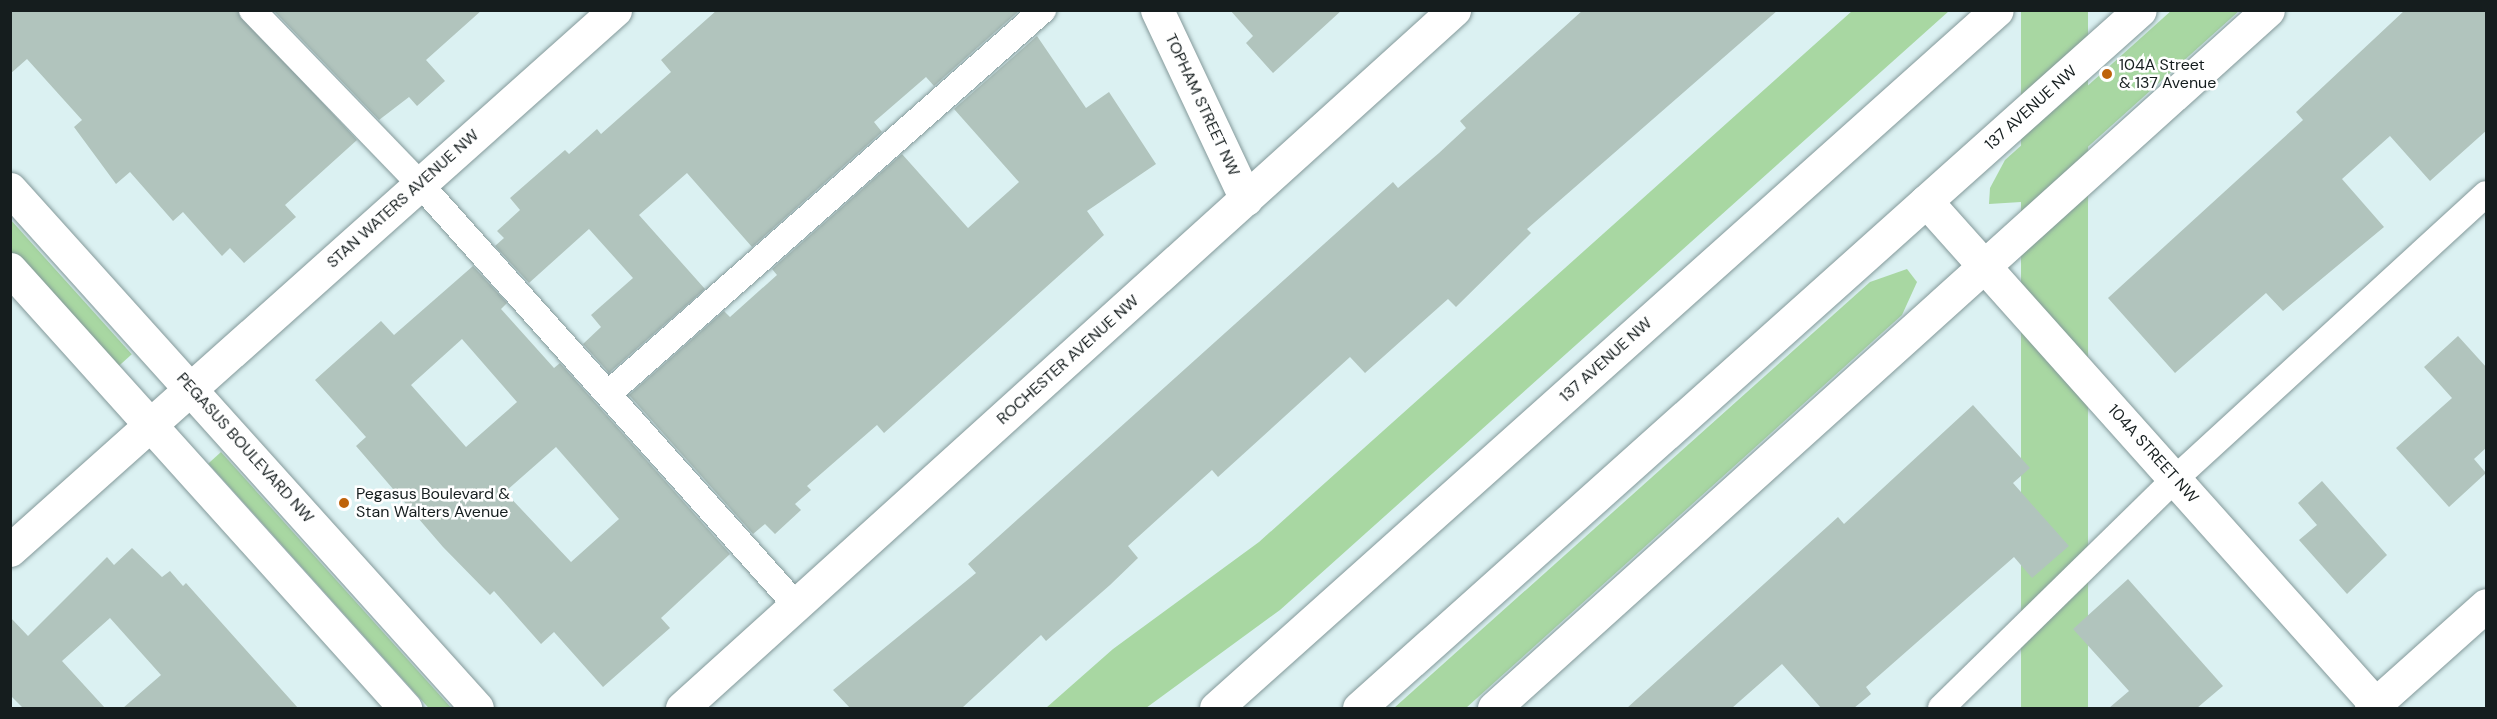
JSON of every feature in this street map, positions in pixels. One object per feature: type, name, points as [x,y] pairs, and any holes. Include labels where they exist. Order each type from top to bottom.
[{"type":"street","name":"STAN WATERS AVENUE NW","points":[[10,550],[615,10]]},
{"type":"street","name":"TOPHAM STREET NW","points":[[1157,10],[1246,199]]},
{"type":"street","name":"ROCHESTER AVENUE NW","points":[[682,708],[1454,10]]},
{"type":"street","name":"137 AVENUE NW","points":[[1216,708],[1997,10]]},
{"type":"street","name":"137 AVENUE NW","points":[[1359,708],[2140,10]]},
{"type":"street","points":[[1494,708],[1985,268],[2268,10]]},
{"type":"street","name":"PEGASUS BOULEVARD NW","points":[[10,189],[477,708]]},
{"type":"street","name":"104A STREET NW","points":[[1926,201],[2176,478],[2375,707]]},
{"type":"street","points":[[10,269],[405,708]]},
{"type":"street","points":[[2375,707],[2487,605]]},
{"type":"lane","points":[[252,10],[420,184],[796,605]]},
{"type":"lane","points":[[609,393],[1043,10]]},
{"type":"lane","points":[[1941,708],[2176,478],[2487,194]]},
{"type":"green space","points":[[2172,10],[2239,11],[2041,189],[2021,202],[1989,204],[1990,188],[2005,160]]},
{"type":"green space","points":[[1852,11],[1949,11],[1280,610],[1146,708],[1046,708],[1113,649],[1259,542]]},
{"type":"green space","points":[[2021,11],[2088,11],[2088,708],[2021,708]]},
{"type":"green space","points":[[10,219],[132,354],[113,371],[10,256]]},
{"type":"green space","points":[[1907,269],[1917,282],[1902,315],[1466,708],[1394,708],[1870,282]]},
{"type":"green space","points":[[221,452],[452,708],[429,708],[208,463]]},
{"type":"building","points":[[10,10],[237,10],[357,140],[285,205],[296,217],[244,263],[230,248],[222,256],[183,212],[173,221],[130,172],[116,184],[74,127],[82,120],[27,59],[10,74]]},
{"type":"building","points":[[273,10],[482,10],[426,60],[445,81],[417,106],[409,97],[379,120]]},
{"type":"building","points":[[717,10],[1020,10],[934,86],[926,77],[874,122],[882,132],[752,247],[687,173],[639,215],[705,289],[609,373],[583,344],[601,327],[591,315],[633,278],[589,229],[529,283],[495,246],[504,238],[497,231],[520,210],[510,198],[565,150],[569,154],[597,129],[601,134],[671,72],[661,60]]},
{"type":"building","points":[[1230,10],[1342,10],[1273,73],[1246,43],[1253,36]]},
{"type":"building","points":[[1583,10],[1778,10],[1527,229],[1531,233],[1456,307],[1448,299],[1365,373],[1350,357],[1218,477],[1212,470],[1128,546],[1138,558],[1110,585],[1046,641],[1041,635],[962,708],[850,708],[833,690],[976,573],[968,564],[1393,182],[1398,188],[1439,153],[1466,128],[1460,121]]},
{"type":"building","points":[[2405,10],[2487,10],[2487,130],[2430,181],[2390,136],[2342,179],[2384,227],[2283,311],[2266,293],[2175,373],[2108,298],[2303,120],[2296,112]]},
{"type":"building","points":[[1037,36],[1086,108],[1109,92],[1156,164],[1087,211],[1104,235],[884,433],[877,425],[807,486],[811,490],[795,504],[801,510],[775,534],[765,524],[753,534],[629,395],[724,311],[730,317],[777,275],[772,269],[902,154],[968,228],[1019,182],[954,109]]},
{"type":"building","points":[[473,266],[507,303],[501,309],[554,368],[560,363],[730,554],[661,618],[670,628],[603,687],[554,632],[541,644],[494,591],[490,595],[443,547],[356,446],[366,437],[315,380],[381,321],[394,335]],"holes":[[[462,339],[517,402],[466,447],[411,385]],[[556,447],[619,519],[571,562],[505,492]]]},
{"type":"building","points":[[2458,336],[2487,368],[2487,447],[2474,459],[2486,473],[2449,507],[2396,448],[2452,398],[2424,367]]},
{"type":"building","points":[[1973,405],[2030,468],[2013,483],[2069,546],[2032,578],[2014,557],[1866,687],[1871,694],[1854,708],[1821,708],[1782,664],[1732,708],[1627,708],[1838,517],[1844,524]]},
{"type":"building","points":[[2322,481],[2387,555],[2347,594],[2299,540],[2317,525],[2298,503]]},
{"type":"building","points":[[132,548],[162,577],[170,571],[183,586],[186,583],[298,708],[123,708],[161,675],[110,618],[62,661],[105,708],[23,708],[10,695],[10,617],[28,636],[107,557],[114,565]]},
{"type":"building","points":[[2128,579],[2223,686],[2197,708],[2109,708],[2129,691],[2073,629]]},
{"type":"place","name":"104A Street & 137 Avenue","points":[[2107,74]]},
{"type":"place","name":"Pegasus Boulevard & Stan Walters Avenue","points":[[344,503]]}]
